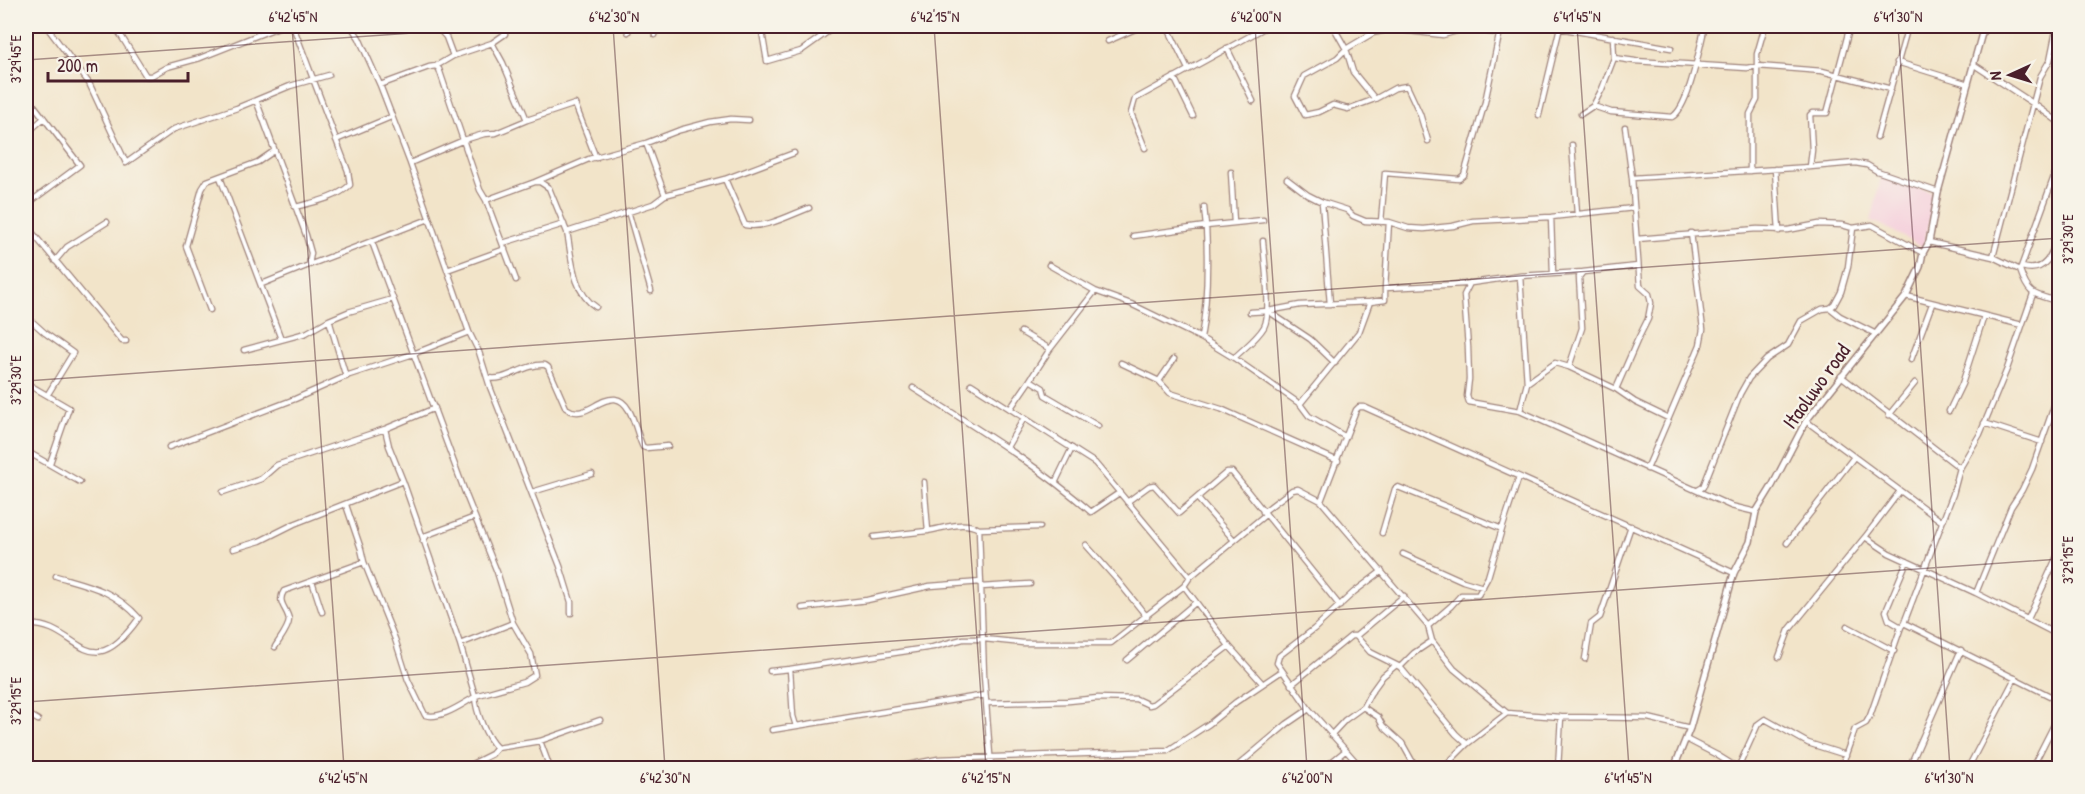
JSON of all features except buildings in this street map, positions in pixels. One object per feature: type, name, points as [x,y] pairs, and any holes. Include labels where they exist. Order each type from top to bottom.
[{"type":"street","points":[[46,26],[89,83],[126,163],[174,129],[290,86],[329,75]]},
{"type":"street","points":[[115,26],[146,76],[151,76],[167,67],[200,58],[281,26]]},
{"type":"street","points":[[293,26],[348,171],[350,185],[330,197],[296,207]]},
{"type":"street","points":[[351,26],[359,38],[380,85],[410,163],[469,332],[489,378],[490,387],[560,566],[571,602],[571,613]]},
{"type":"street","points":[[436,26],[446,37],[453,56]]},
{"type":"street","points":[[380,85],[436,66],[453,56],[492,43],[505,34],[507,26]]},
{"type":"street","points":[[625,26],[628,32]]},
{"type":"street","points":[[652,26],[655,35]]},
{"type":"street","points":[[761,26],[767,60],[801,51],[836,26]]},
{"type":"street","points":[[1107,40],[1142,26]]},
{"type":"street","points":[[1167,26],[1188,69]]},
{"type":"street","points":[[1252,26],[1256,31]]},
{"type":"street","points":[[1145,148],[1131,112],[1135,99],[1268,26]]},
{"type":"street","points":[[1334,26],[1346,49],[1353,72],[1375,99]]},
{"type":"street","points":[[1381,222],[1384,173],[1459,179],[1464,175],[1485,102],[1501,26]]},
{"type":"street","points":[[1593,106],[1611,112],[1672,117],[1682,108],[1705,26]]},
{"type":"street","points":[[1750,171],[1750,114],[1757,100],[1759,44],[1765,26]]},
{"type":"street","points":[[1810,167],[1812,150],[1810,115],[1827,113],[1851,26]]},
{"type":"street","points":[[1877,137],[1908,26]]},
{"type":"street","name":"Itaoluwo road","points":[[1674,768],[1690,728],[1734,573],[1750,542],[1756,512],[1806,421],[1906,296],[1920,267],[1923,253],[1929,242],[1938,192],[1984,26]]},
{"type":"street","points":[[1993,257],[2040,77],[2050,60],[2057,26]]},
{"type":"street","points":[[1539,115],[1560,27],[1671,48]]},
{"type":"street","points":[[1428,141],[1420,114],[1407,86],[1395,88],[1375,99],[1348,109],[1333,105],[1319,112],[1305,115],[1295,96],[1304,76],[1337,58],[1346,49],[1372,33],[1391,29],[1443,35],[1464,29],[1499,33]]},
{"type":"street","points":[[1581,114],[1593,106],[1614,58],[1613,38]]},
{"type":"street","points":[[492,43],[527,120]]},
{"type":"street","points":[[1227,48],[1253,101]]},
{"type":"street","points":[[1614,58],[1822,71],[1891,89]]},
{"type":"street","points":[[1898,62],[1968,84]]},
{"type":"street","points":[[1973,64],[2060,123]]},
{"type":"street","points":[[436,66],[440,69],[480,190],[486,200],[516,280]]},
{"type":"street","points":[[1174,77],[1193,116]]},
{"type":"street","points":[[26,95],[80,165],[26,205]]},
{"type":"street","points":[[256,100],[304,229],[310,253],[309,265]]},
{"type":"street","points":[[410,163],[464,140],[496,133],[575,104],[596,158]]},
{"type":"street","points":[[336,140],[391,117]]},
{"type":"street","points":[[26,134],[44,118]]},
{"type":"street","points":[[486,200],[596,158],[710,122],[731,118],[749,120]]},
{"type":"street","points":[[1617,390],[1636,341],[1648,318],[1651,303],[1649,294],[1640,286],[1632,178],[1625,127]]},
{"type":"street","points":[[646,143],[665,195]]},
{"type":"street","points":[[1572,145],[1576,214]]},
{"type":"street","points":[[210,310],[186,246],[202,189],[207,180],[258,162],[274,151]]},
{"type":"street","points":[[567,232],[653,204],[665,195],[725,179],[794,153]]},
{"type":"street","points":[[2060,160],[2021,268],[2028,290],[2033,294],[2060,302]]},
{"type":"street","points":[[1632,178],[1863,164],[1938,192]]},
{"type":"street","points":[[1775,169],[1779,231]]},
{"type":"street","points":[[1231,172],[1234,223]]},
{"type":"street","points":[[220,177],[281,339]]},
{"type":"street","points":[[725,179],[745,225],[753,227],[767,224],[809,208]]},
{"type":"street","points":[[1287,179],[1308,195],[1347,210],[1353,216],[1365,221],[1389,222],[1408,228],[1424,229],[1473,221],[1551,217],[1634,208]]},
{"type":"street","points":[[534,182],[540,182],[549,188],[567,232],[576,278],[590,303],[596,307]]},
{"type":"street","points":[[1322,202],[1330,304]]},
{"type":"street","points":[[1202,338],[1207,308],[1208,265],[1204,207]]},
{"type":"street","points":[[628,211],[651,291]]},
{"type":"street","points":[[1551,217],[1553,273]]},
{"type":"street","points":[[261,284],[429,219]]},
{"type":"street","points":[[1133,236],[1263,220]]},
{"type":"street","points":[[55,261],[67,247],[107,222]]},
{"type":"street","points":[[1250,312],[1300,305],[1385,300],[1389,222]]},
{"type":"street","points":[[447,270],[564,224]]},
{"type":"street","points":[[1637,239],[1757,229],[1779,231],[1820,224],[1853,228],[1872,225],[1923,253]]},
{"type":"street","points":[[26,225],[122,341],[126,341]]},
{"type":"street","points":[[1698,490],[1703,487],[1740,394],[1749,378],[1767,359],[1788,345],[1801,321],[1834,304],[1841,292],[1848,267],[1853,228]]},
{"type":"street","points":[[1929,242],[1993,257],[2021,268],[2035,269],[2043,265],[2053,250],[2060,229]]},
{"type":"street","points":[[1647,469],[1700,345],[1703,329],[1691,233]]},
{"type":"street","points":[[1234,358],[1266,325],[1268,311],[1263,241]]},
{"type":"street","points":[[346,505],[364,562],[395,639],[408,680],[425,715],[440,715],[475,697],[524,682],[535,675],[531,654],[513,623],[497,572],[372,242]]},
{"type":"street","points":[[1049,265],[1095,291],[1131,304],[1202,338],[1300,404],[1309,416],[1346,437]]},
{"type":"street","points":[[1385,288],[1471,283],[1520,276],[1638,266]]},
{"type":"street","points":[[1569,367],[1582,328],[1580,277],[1582,272]]},
{"type":"street","points":[[1520,276],[1527,383],[1520,411]]},
{"type":"street","points":[[1471,283],[1464,295],[1469,402],[1520,411],[1731,506],[1756,512]]},
{"type":"street","points":[[1010,409],[1050,349],[1095,291]]},
{"type":"street","points":[[1841,768],[1855,729],[1867,722],[1953,494],[1960,468],[1980,434],[2007,369],[2033,294]]},
{"type":"street","points":[[1906,296],[2022,325]]},
{"type":"street","points":[[244,350],[306,333],[348,312],[393,299]]},
{"type":"street","points":[[1300,404],[1359,332],[1370,302]]},
{"type":"street","points":[[1911,360],[1932,304]]},
{"type":"street","points":[[1830,308],[1840,316],[1876,334]]},
{"type":"street","points":[[1268,311],[1310,339],[1335,363]]},
{"type":"street","points":[[26,316],[73,353],[48,394]]},
{"type":"street","points":[[1949,411],[1962,384],[1984,316]]},
{"type":"street","points":[[329,320],[346,377]]},
{"type":"street","points":[[169,447],[346,377],[469,332]]},
{"type":"street","points":[[1021,332],[1050,349]]},
{"type":"street","points":[[1159,381],[1174,359]]},
{"type":"street","points":[[1121,363],[1159,381],[1170,393],[1221,410],[1338,461]]},
{"type":"street","points":[[1527,383],[1555,363],[1569,367],[1617,390],[1635,402],[1668,418]]},
{"type":"street","points":[[489,378],[499,378],[518,370],[545,365],[566,408],[571,412],[581,412],[606,401],[622,402],[632,417],[643,447],[668,446]]},
{"type":"street","points":[[1841,376],[1960,468]]},
{"type":"street","points":[[1030,380],[1043,388],[1045,395],[1098,426]]},
{"type":"street","points":[[26,383],[69,408],[50,463]]},
{"type":"street","points":[[1889,415],[1915,383]]},
{"type":"street","points":[[971,384],[1095,463],[1190,577]]},
{"type":"street","points":[[913,388],[1056,481],[1091,512],[1119,494]]},
{"type":"street","points":[[1976,593],[2011,507],[2032,469],[2060,389]]},
{"type":"street","points":[[1321,501],[1359,406],[1734,573]]},
{"type":"street","points":[[223,492],[261,479],[277,465],[386,429],[435,408]]},
{"type":"street","points":[[1007,447],[1024,418]]},
{"type":"street","points":[[1806,421],[1941,521]]},
{"type":"street","points":[[1984,423],[2042,442]]},
{"type":"street","points":[[386,429],[389,446],[460,644],[477,706],[492,744],[497,748]]},
{"type":"street","points":[[1056,481],[1072,448]]},
{"type":"street","points":[[26,451],[80,482]]},
{"type":"street","points":[[1787,543],[1854,458]]},
{"type":"street","points":[[1127,502],[1154,485],[1179,513],[1230,472],[1340,606]]},
{"type":"street","points":[[532,492],[592,474]]},
{"type":"street","points":[[1428,626],[1461,595],[1478,595],[1488,577],[1520,477]]},
{"type":"street","points":[[233,549],[260,541],[294,524],[403,481]]},
{"type":"street","points":[[924,482],[928,531]]},
{"type":"street","points":[[1382,533],[1390,502],[1398,487],[1502,529]]},
{"type":"street","points":[[770,671],[933,646],[963,639],[1023,643],[1111,643],[1184,586],[1190,577],[1292,490],[1298,489],[1321,501],[1404,596],[1428,626],[1432,641],[1454,669],[1507,713],[1561,717],[1648,718],[1690,728]]},
{"type":"street","points":[[1779,657],[1789,630],[1900,491]]},
{"type":"street","points":[[1197,498],[1234,540]]},
{"type":"street","points":[[423,541],[427,535],[475,517]]},
{"type":"street","points":[[874,537],[928,531],[957,524],[973,525],[979,529],[1040,527]]},
{"type":"street","points":[[1585,659],[1591,624],[1600,617],[1631,526]]},
{"type":"street","points":[[979,529],[985,695],[991,768]]},
{"type":"street","points":[[1865,537],[1889,553],[1976,593],[2060,636]]},
{"type":"street","points":[[1086,544],[1147,617]]},
{"type":"street","points":[[2028,619],[2060,550]]},
{"type":"street","points":[[1403,554],[1463,580],[1483,586]]},
{"type":"street","points":[[1907,561],[1886,611],[1889,620],[1961,650],[2060,701]]},
{"type":"street","points":[[275,647],[289,618],[281,602],[284,591],[364,562]]},
{"type":"street","points":[[1382,571],[1279,656],[1277,663],[1309,709],[1345,751],[1358,764],[1374,767],[1444,768],[1452,757],[1507,713]]},
{"type":"street","points":[[26,613],[28,625],[57,632],[85,649],[98,653],[122,639],[139,618],[128,605],[115,597],[99,589],[56,576]]},
{"type":"street","points":[[312,581],[322,612]]},
{"type":"street","points":[[802,608],[867,600],[930,586],[1030,584]]},
{"type":"street","points":[[1184,586],[1229,645],[1263,683]]},
{"type":"street","points":[[1291,685],[1404,596]]},
{"type":"street","points":[[1127,660],[1195,603]]},
{"type":"street","points":[[460,644],[513,623]]},
{"type":"street","points":[[1847,626],[1894,651]]},
{"type":"street","points":[[1356,636],[1370,652],[1397,666],[1467,744]]},
{"type":"street","points":[[1331,735],[1345,720],[1363,708],[1383,676],[1432,641]]},
{"type":"street","points":[[987,703],[1098,698],[1137,699],[1149,705],[1154,704],[1229,645]]},
{"type":"street","points":[[1909,768],[1961,650]]},
{"type":"street","points":[[790,669],[793,716],[796,726]]},
{"type":"street","points":[[892,768],[932,760],[1167,751],[1209,724],[1282,670]]},
{"type":"street","points":[[1968,768],[2015,678]]},
{"type":"street","points":[[772,730],[985,695]]},
{"type":"street","points":[[1363,708],[1378,717],[1383,726],[1402,743],[1416,768]]},
{"type":"street","points":[[1235,768],[1287,724],[1309,709]]},
{"type":"street","points":[[26,713],[38,720]]},
{"type":"street","points":[[2032,768],[2060,713]]},
{"type":"street","points":[[1558,768],[1561,717]]},
{"type":"street","points":[[1686,739],[1738,768],[1758,724],[1765,719],[1808,743],[1846,755]]},
{"type":"street","points":[[464,768],[492,754],[497,748],[540,741],[600,720]]},
{"type":"street","points":[[540,741],[550,768]]},
{"type":"street","points":[[1324,768],[1345,751]]},
{"type":"street","points":[[931,768],[932,760]]},
{"type":"shaded area","points":[[1882,173],[1936,194],[1923,248],[1880,224],[1871,222]]}]
